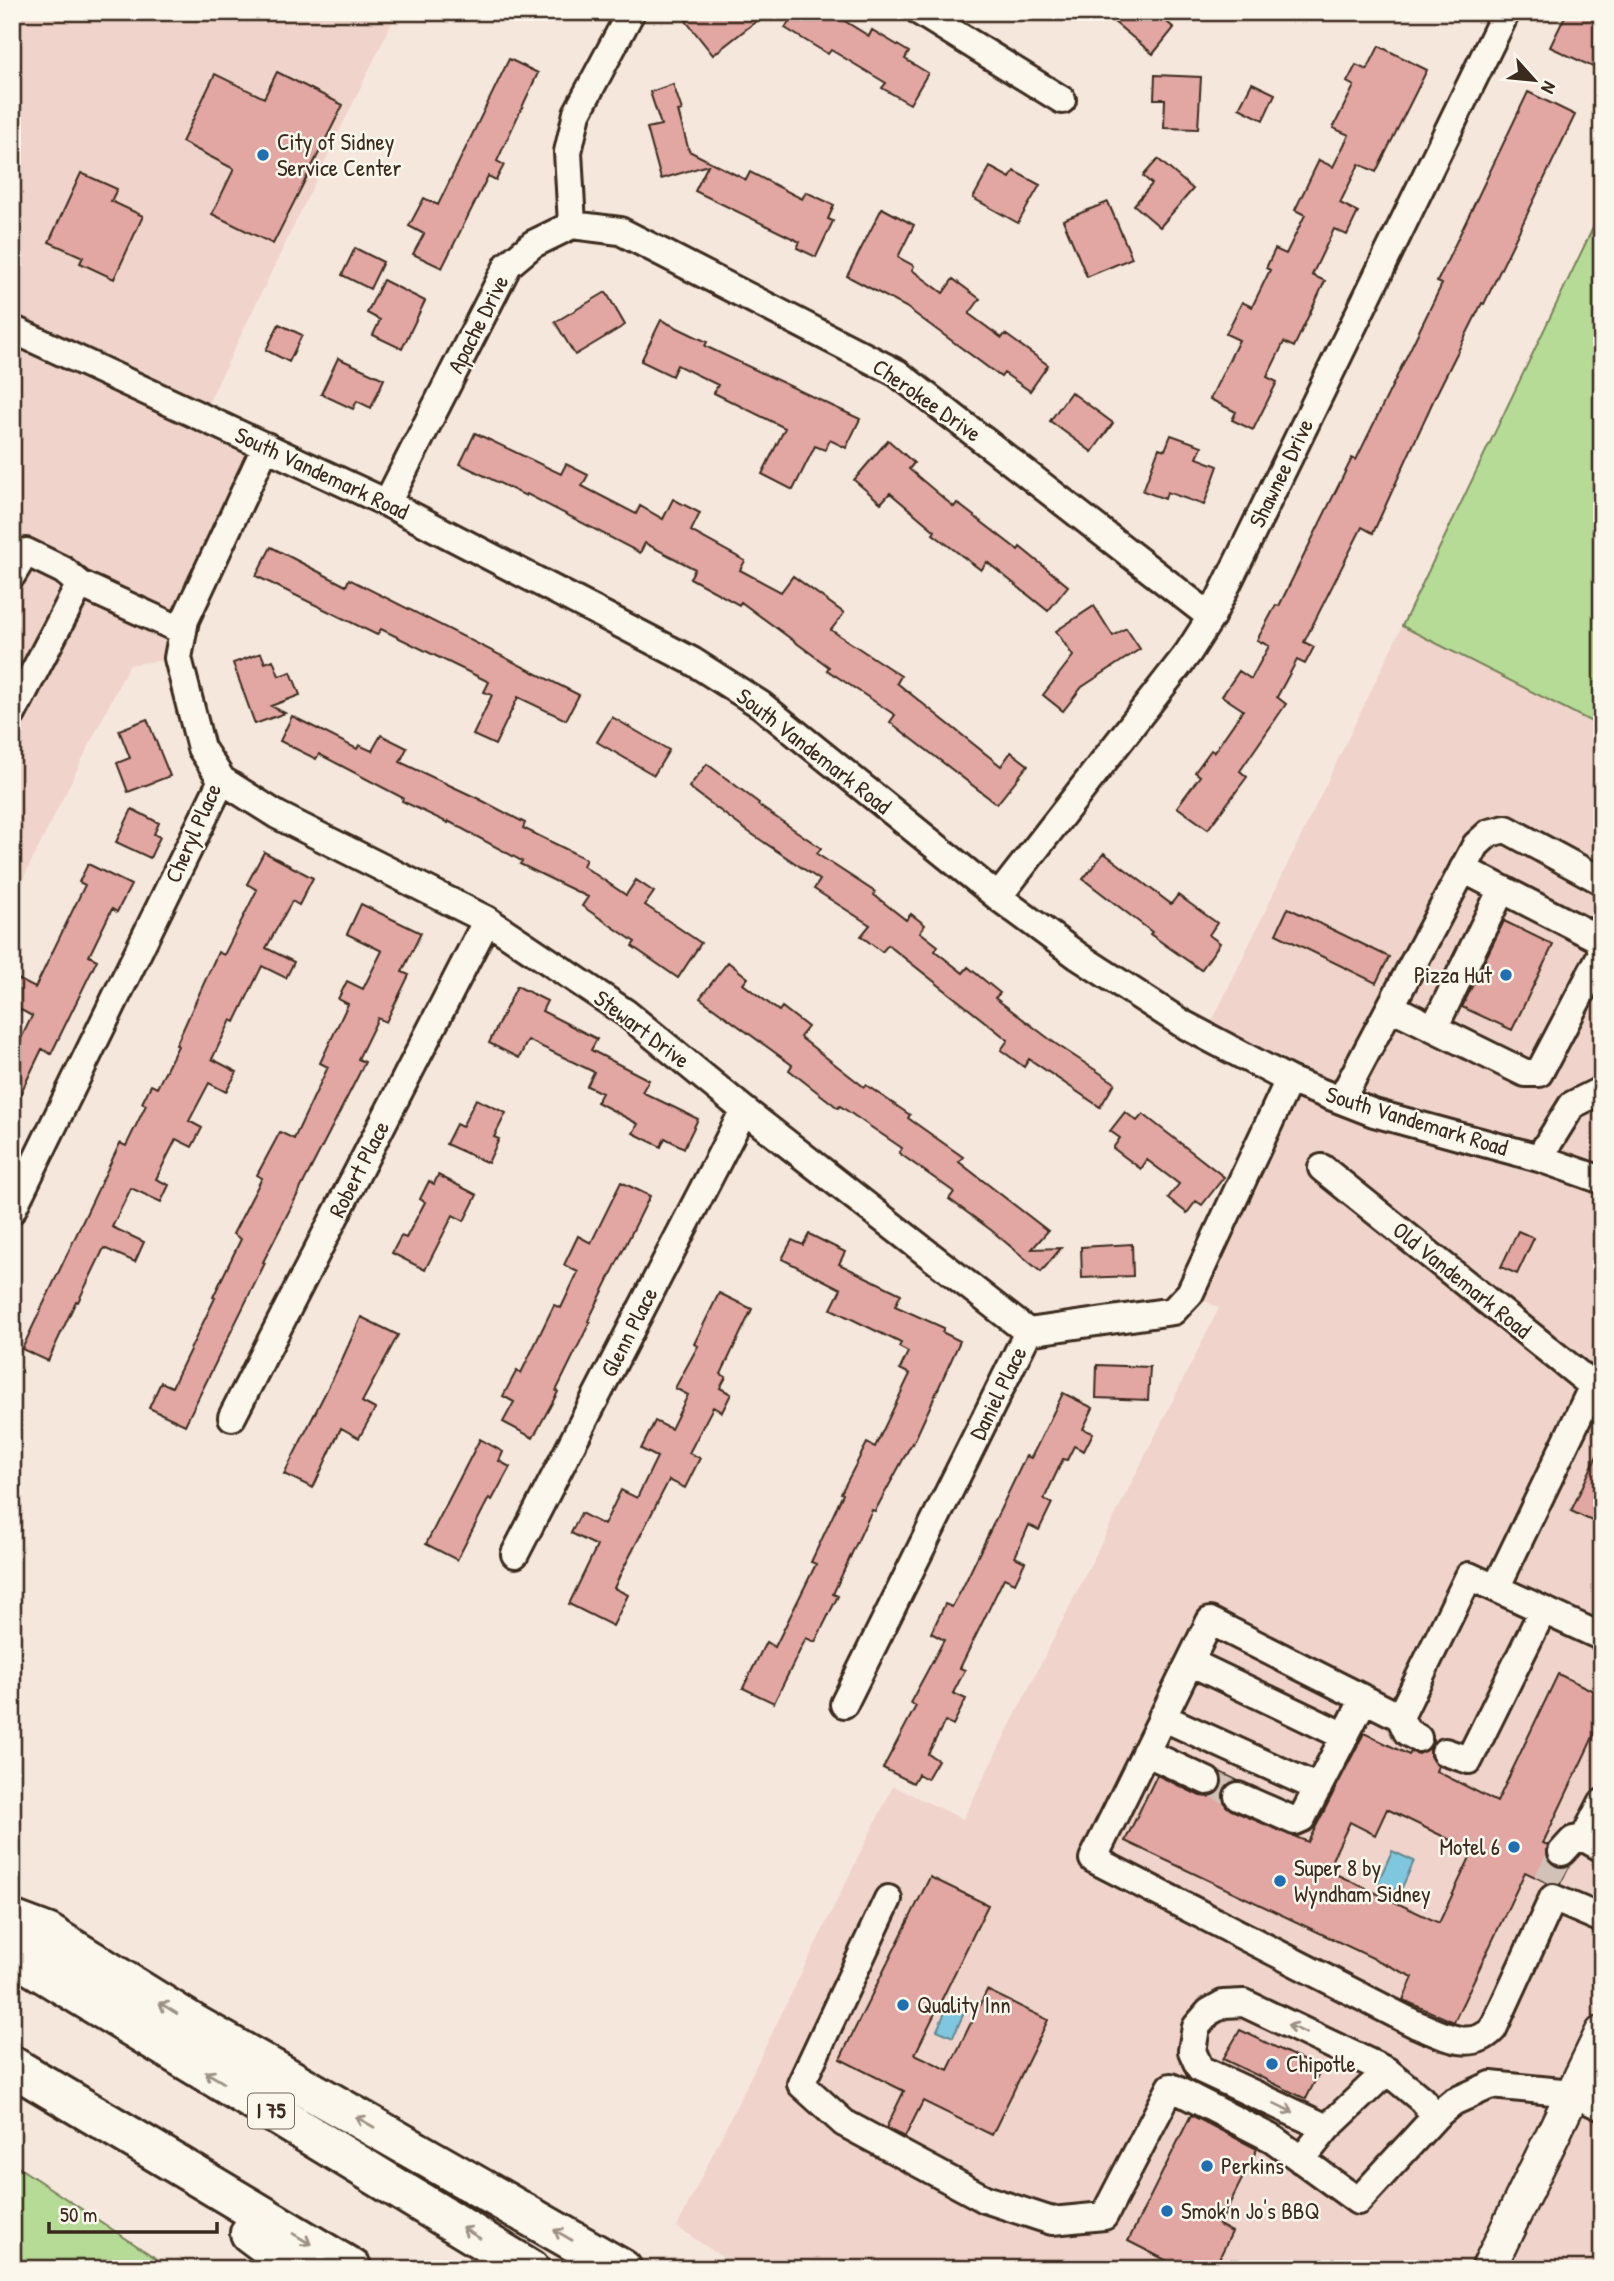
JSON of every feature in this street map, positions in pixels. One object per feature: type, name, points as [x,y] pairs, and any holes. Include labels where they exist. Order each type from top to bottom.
[{"type":"highway","points":[[12,1920],[47,1933],[192,2023],[622,2269]]},
{"type":"highway","name":"I 75","points":[[12,1954],[530,2269]]},
{"type":"highway","points":[[12,2066],[352,2269]]},
{"type":"highway","points":[[75,2102],[298,2269]]},
{"type":"main road","points":[[1488,2269],[1602,2034]]},
{"type":"street","points":[[572,225],[568,152],[577,113],[631,12]]},
{"type":"street","points":[[920,12],[1062,100]]},
{"type":"street","name":"Shawnee Drive","points":[[998,897],[1188,653],[1211,617],[1506,12]]},
{"type":"street","name":"Apache Drive","points":[[387,503],[508,265],[533,244],[572,225]]},
{"type":"street","name":"Cherokee Drive","points":[[572,225],[620,231],[897,373],[1211,617]]},
{"type":"street","name":"South Vandemark Road","points":[[12,329],[387,503],[692,661],[761,705],[998,897],[1078,956],[1184,1024],[1289,1080],[1374,1113],[1539,1158],[1602,1180]]},
{"type":"street","name":"Cheryl Place","points":[[12,1210],[222,780],[201,748],[178,658],[185,621],[266,446]]},
{"type":"street","points":[[12,575],[26,552],[63,570],[80,584],[183,631]]},
{"type":"street","points":[[12,714],[80,584]]},
{"type":"street","name":"Stewart Drive","points":[[222,780],[277,816],[487,920],[626,1013],[744,1110],[1028,1332]]},
{"type":"street","points":[[1341,1100],[1476,845],[1489,833],[1506,829],[1602,881]]},
{"type":"street","points":[[1391,1007],[1525,1073],[1539,1073],[1602,953],[1599,939],[1463,869]]},
{"type":"street","points":[[1434,1028],[1502,889]]},
{"type":"street","name":"Robert Place","points":[[232,1418],[487,920]]},
{"type":"street","name":"Daniel Place","points":[[844,1704],[1028,1332],[1172,1311],[1190,1293],[1289,1080]]},
{"type":"street","points":[[1539,1158],[1572,1105],[1602,1090]]},
{"type":"street","name":"Glenn Place","points":[[515,1554],[744,1110]]},
{"type":"street","name":"Old Vandemark Road","points":[[1322,1168],[1597,1390]]},
{"type":"street","points":[[1496,1588],[1597,1390]]},
{"type":"street","points":[[1400,1717],[1469,1576],[1602,1637]]},
{"type":"street","points":[[1445,1752],[1469,1760],[1543,1610]]},
{"type":"street","points":[[1418,1738],[1407,1732],[1400,1717],[1210,1621],[1093,1859],[1415,2024],[1455,2040],[1474,2041],[1485,2037],[1493,2029],[1550,1890],[1602,1919]]},
{"type":"street","points":[[1189,1662],[1344,1736]]},
{"type":"street","points":[[1238,1796],[1295,1821],[1302,1818],[1364,1699]]},
{"type":"street","points":[[1163,1717],[1318,1788]]},
{"type":"street","points":[[1145,1752],[1207,1781]]},
{"type":"street","points":[[1582,1846],[1602,1803]]},
{"type":"street","points":[[888,1899],[801,2084],[844,2123],[985,2199],[1052,2221],[1104,2216],[1171,2087],[1273,2139],[1358,2201],[1436,2116],[1453,2102],[1491,2085],[1572,2093],[1602,2107]]},
{"type":"street","points":[[1326,2128],[1200,2069],[1192,2051],[1196,2027],[1209,2012],[1223,2004],[1244,2003],[1387,2071],[1421,2099],[1436,2116]]},
{"type":"street","points":[[1186,2094],[1200,2069]]},
{"type":"street","points":[[1301,2160],[1326,2128],[1387,2071]]},
{"type":"shaded area","points":[[12,12],[397,12],[202,416],[266,446],[178,658],[129,665],[12,901]]},
{"type":"shaded area","points":[[1402,626],[1602,727],[1602,2269],[758,2269],[731,2263],[677,2227],[893,1786],[963,1819],[1219,1308],[1190,1293],[1289,1080],[1205,1036]]},
{"type":"green space","points":[[1602,209],[1602,727],[1402,626]]},
{"type":"green space","points":[[12,2163],[172,2269],[12,2269]]},
{"type":"water","points":[[1392,1851],[1414,1861],[1400,1892],[1378,1882]]},
{"type":"water","points":[[952,1997],[968,2004],[953,2037],[937,2030]]},
{"type":"building","points":[[697,12],[768,12],[713,55],[686,21]]},
{"type":"building","points":[[795,12],[830,12],[869,36],[872,30],[909,52],[905,59],[928,73],[910,104],[882,88],[886,83],[831,50],[828,54],[785,28]]},
{"type":"building","points":[[1102,12],[1155,12],[1174,28],[1153,54]]},
{"type":"building","points":[[1567,12],[1602,12],[1602,58],[1597,69],[1550,47]]},
{"type":"building","points":[[1379,46],[1427,70],[1376,172],[1359,164],[1340,203],[1358,212],[1347,235],[1334,229],[1312,275],[1325,281],[1294,347],[1284,342],[1267,377],[1277,382],[1253,430],[1232,420],[1236,412],[1210,399],[1239,340],[1226,334],[1242,302],[1252,307],[1270,270],[1266,268],[1275,249],[1286,254],[1305,215],[1295,210],[1319,160],[1333,167],[1349,135],[1333,128],[1354,86],[1347,82],[1356,65],[1367,70]]},
{"type":"building","points":[[509,59],[538,73],[497,161],[504,165],[496,180],[488,176],[442,268],[413,254],[424,234],[409,226],[424,198],[438,205]]},
{"type":"building","name":"City of Sidney Service Center","points":[[277,72],[343,105],[273,244],[212,214],[234,169],[182,142],[215,74],[264,98]]},
{"type":"building","points":[[1155,75],[1201,77],[1198,129],[1164,128],[1165,99],[1154,99]]},
{"type":"building","points":[[1252,83],[1275,94],[1263,120],[1239,108]]},
{"type":"building","points":[[673,84],[682,110],[678,111],[689,151],[746,180],[750,172],[802,199],[806,192],[834,205],[828,219],[833,221],[816,257],[797,248],[800,242],[695,191],[708,165],[661,179],[647,128],[661,125],[650,92]]},
{"type":"building","points":[[1528,92],[1575,115],[1484,304],[1482,303],[1434,399],[1373,533],[1362,527],[1304,642],[1314,647],[1305,664],[1297,660],[1277,697],[1286,704],[1240,771],[1247,777],[1208,829],[1177,807],[1200,776],[1195,772],[1211,750],[1214,752],[1243,710],[1222,696],[1239,671],[1251,679],[1269,646],[1257,640],[1276,605],[1279,606],[1352,458],[1356,460],[1442,284],[1437,282]]},
{"type":"building","points":[[1158,159],[1193,189],[1160,227],[1134,205],[1152,184],[1143,176]]},
{"type":"building","points":[[990,167],[1010,178],[1014,171],[1040,185],[1018,223],[973,198]]},
{"type":"building","points":[[81,173],[117,189],[111,201],[143,216],[114,279],[80,263],[83,257],[49,242]]},
{"type":"building","points":[[1108,202],[1132,258],[1087,277],[1063,220]]},
{"type":"building","points":[[882,208],[914,225],[898,257],[914,266],[912,270],[943,293],[953,279],[980,299],[969,314],[1002,338],[1005,334],[1048,365],[1030,391],[1004,373],[1001,377],[906,307],[847,276]]},
{"type":"building","points":[[355,248],[383,262],[370,289],[342,275]]},
{"type":"building","points":[[383,280],[425,301],[402,349],[373,335],[380,320],[367,313]]},
{"type":"building","points":[[606,292],[625,325],[575,355],[555,322]]},
{"type":"building","points":[[661,320],[707,342],[705,346],[860,419],[846,448],[830,440],[825,450],[815,446],[793,490],[762,474],[785,428],[714,393],[718,385],[677,365],[672,376],[641,361]]},
{"type":"building","points":[[279,324],[302,335],[289,362],[266,350]]},
{"type":"building","points":[[338,358],[384,379],[371,408],[357,401],[353,409],[321,394]]},
{"type":"building","points":[[1071,392],[1113,423],[1092,452],[1050,421]]},
{"type":"building","points":[[475,433],[561,474],[566,464],[588,475],[582,486],[636,514],[640,506],[663,519],[673,499],[700,513],[691,531],[745,561],[740,570],[781,592],[793,576],[844,613],[831,630],[901,676],[897,683],[1001,766],[1011,752],[1028,765],[997,804],[890,722],[895,715],[827,670],[829,667],[741,602],[739,605],[690,578],[695,569],[645,543],[640,553],[527,494],[526,496],[460,464]]},
{"type":"building","points":[[1171,435],[1202,446],[1197,458],[1218,466],[1204,505],[1167,492],[1165,499],[1143,491],[1159,448],[1165,450]]},
{"type":"building","points":[[888,440],[914,463],[909,469],[954,507],[957,503],[1018,550],[1020,547],[1068,586],[1048,611],[987,562],[981,570],[933,534],[935,531],[890,493],[881,503],[854,480]]},
{"type":"building","points":[[271,547],[346,586],[349,579],[579,695],[566,720],[518,697],[495,745],[473,735],[492,695],[484,692],[489,682],[381,629],[377,635],[256,576]]},
{"type":"building","points":[[1094,606],[1113,636],[1126,628],[1140,649],[1082,687],[1063,711],[1043,695],[1073,656],[1056,631]]},
{"type":"building","points":[[261,653],[265,663],[273,660],[279,676],[291,672],[300,695],[271,706],[285,713],[255,724],[233,663]]},
{"type":"building","points":[[292,716],[357,749],[359,745],[372,751],[381,735],[407,748],[400,762],[525,823],[523,828],[586,859],[583,866],[626,895],[636,880],[654,892],[645,905],[701,943],[678,978],[632,946],[635,942],[582,906],[588,897],[520,864],[522,861],[448,821],[402,801],[403,798],[319,754],[316,759],[280,741]]},
{"type":"building","points":[[612,717],[669,750],[654,775],[597,742]]},
{"type":"building","points":[[147,719],[170,776],[128,792],[117,763],[130,758],[119,730]]},
{"type":"building","points":[[707,764],[759,803],[758,805],[821,848],[817,854],[875,892],[874,895],[906,920],[911,914],[925,925],[920,932],[938,946],[935,951],[963,973],[968,967],[1000,993],[995,998],[1056,1044],[1115,1083],[1100,1107],[1029,1059],[1024,1067],[1001,1050],[1008,1040],[888,945],[882,952],[861,936],[870,925],[814,889],[820,880],[743,828],[689,787]]},
{"type":"building","points":[[132,809],[159,823],[154,834],[160,837],[150,858],[116,842]]},
{"type":"building","points":[[264,852],[313,878],[299,905],[292,901],[266,948],[294,962],[286,978],[262,966],[235,1022],[231,1020],[212,1059],[237,1072],[226,1092],[209,1083],[189,1121],[202,1128],[192,1147],[176,1139],[156,1179],[169,1185],[161,1202],[131,1188],[112,1227],[144,1242],[135,1262],[104,1248],[48,1361],[22,1349],[120,1143],[126,1146],[146,1105],[142,1103],[151,1085],[157,1088],[178,1046],[176,1045],[218,952],[224,955],[257,890],[247,884]]},
{"type":"building","points":[[1104,853],[1171,904],[1178,895],[1217,923],[1209,935],[1220,943],[1201,970],[1150,934],[1152,932],[1083,879]]},
{"type":"building","points":[[88,864],[131,885],[117,912],[112,909],[89,956],[97,960],[51,1054],[42,1049],[12,1111],[12,1057],[32,1016],[12,1005],[12,976],[35,988],[85,885],[79,882]]},
{"type":"building","points":[[361,904],[421,933],[402,972],[409,975],[386,1022],[378,1018],[358,1059],[365,1062],[263,1262],[265,1263],[185,1425],[149,1408],[161,1382],[172,1387],[215,1298],[213,1297],[241,1239],[233,1234],[262,1178],[257,1175],[280,1132],[294,1139],[328,1067],[320,1063],[348,1004],[338,999],[347,981],[363,989],[382,951],[347,934]]},
{"type":"building","points":[[1288,908],[1389,957],[1376,983],[1276,934]]},
{"type":"building","name":"Pizza Hut","points":[[1504,921],[1553,945],[1512,1030],[1462,1007]]},
{"type":"building","points":[[728,962],[748,978],[743,984],[779,1011],[782,1007],[808,1027],[800,1037],[864,1087],[866,1085],[910,1115],[908,1118],[963,1157],[959,1162],[1048,1231],[1032,1249],[1061,1248],[1041,1272],[949,1199],[954,1192],[899,1153],[902,1148],[840,1106],[838,1108],[789,1070],[792,1065],[700,998]]},
{"type":"building","points":[[517,986],[547,1001],[542,1011],[597,1039],[591,1050],[649,1080],[642,1092],[698,1119],[684,1148],[665,1138],[661,1147],[633,1133],[638,1124],[597,1102],[602,1093],[587,1086],[594,1072],[528,1040],[519,1058],[489,1043]]},
{"type":"building","points":[[476,1099],[506,1113],[494,1137],[499,1139],[488,1163],[446,1144],[456,1124],[462,1127]]},
{"type":"building","points":[[1125,1112],[1137,1121],[1143,1114],[1224,1177],[1202,1205],[1196,1201],[1187,1213],[1168,1198],[1179,1184],[1147,1160],[1141,1169],[1113,1148],[1120,1138],[1110,1131]]},
{"type":"building","points":[[438,1175],[477,1195],[464,1221],[453,1215],[425,1270],[392,1253],[401,1236],[406,1238],[425,1202],[420,1199],[429,1181],[434,1184]]},
{"type":"building","points":[[621,1182],[650,1196],[588,1321],[590,1322],[556,1391],[558,1392],[533,1438],[503,1422],[514,1402],[503,1396],[517,1370],[521,1373],[554,1305],[561,1308],[578,1272],[564,1265],[578,1236],[591,1243]]},
{"type":"building","points":[[1518,1231],[1534,1238],[1517,1274],[1501,1267]]},
{"type":"building","points":[[809,1234],[845,1252],[839,1264],[901,1294],[895,1306],[944,1328],[942,1332],[960,1341],[913,1444],[875,1511],[872,1510],[833,1594],[838,1596],[815,1642],[806,1638],[774,1703],[743,1688],[766,1642],[775,1647],[816,1564],[811,1562],[843,1494],[841,1493],[867,1443],[875,1447],[910,1374],[900,1369],[908,1352],[899,1347],[901,1343],[831,1309],[841,1289],[782,1259],[792,1240],[803,1245]]},
{"type":"building","points":[[1132,1244],[1133,1276],[1082,1278],[1081,1247]]},
{"type":"building","points":[[719,1293],[752,1309],[721,1374],[726,1377],[720,1388],[731,1394],[722,1412],[713,1407],[689,1453],[700,1458],[685,1488],[669,1480],[621,1573],[614,1588],[628,1595],[613,1626],[569,1604],[597,1546],[571,1533],[581,1513],[604,1525],[621,1490],[637,1498],[657,1457],[641,1449],[655,1421],[671,1429],[688,1395],[675,1388],[698,1346],[694,1344]]},
{"type":"building","points":[[361,1317],[398,1335],[362,1402],[375,1409],[359,1438],[341,1428],[313,1488],[284,1474]]},
{"type":"building","points":[[1097,1365],[1150,1367],[1148,1400],[1096,1398]]},
{"type":"building","points":[[1063,1393],[1093,1408],[1083,1429],[1093,1433],[1084,1451],[1074,1446],[1067,1460],[1063,1459],[1044,1499],[1052,1503],[1039,1530],[1029,1525],[1015,1557],[1025,1562],[1015,1583],[1004,1578],[960,1668],[965,1670],[953,1693],[966,1699],[953,1725],[945,1721],[928,1754],[938,1760],[927,1779],[918,1774],[913,1783],[883,1768],[916,1706],[910,1703],[944,1640],[931,1633],[945,1604],[952,1607],[963,1587],[1026,1456],[1031,1458]]},
{"type":"building","points":[[480,1439],[503,1452],[499,1461],[510,1467],[492,1500],[489,1498],[457,1560],[426,1544]]},
{"type":"building","points":[[1602,1445],[1602,1526],[1571,1511]]},
{"type":"building","points":[[1558,1674],[1602,1695],[1602,1718],[1543,1843],[1548,1845],[1547,1856],[1552,1864],[1559,1867],[1569,1866],[1560,1884],[1548,1883],[1525,1872],[1454,2022],[1403,2000],[1413,1977],[1125,1841],[1157,1775],[1200,1796],[1208,1797],[1221,1788],[1223,1780],[1220,1772],[1238,1781],[1229,1783],[1223,1790],[1226,1806],[1231,1810],[1308,1842],[1364,1733],[1409,1755],[1411,1752],[1419,1754],[1430,1748],[1430,1756],[1438,1766],[1436,1771],[1497,1802]],"holes":[[[1387,1809],[1473,1851],[1439,1923],[1327,1870],[1350,1822],[1375,1835]]]},
{"type":"building","name":"Quality Inn","points":[[930,1877],[988,1905],[915,2054],[948,2070],[987,1990],[1048,2020],[992,2135],[923,2101],[905,2137],[886,2128],[904,2091],[840,2059]]},
{"type":"building","name":"Chipotle","points":[[1240,2030],[1321,2069],[1306,2099],[1223,2059]]},
{"type":"building","points":[[1191,2115],[1257,2149],[1219,2225],[1232,2232],[1214,2269],[1183,2269],[1128,2241]]},
{"type":"tunnel","points":[[1207,1781],[1238,1796]]},
{"type":"tunnel","points":[[1546,1882],[1562,1852]]},
{"type":"place","name":"City of Sidney Service Center","points":[[263,155]]},
{"type":"place","name":"Pizza Hut","points":[[1506,975]]},
{"type":"place","name":"Motel 6","points":[[1514,1847]]},
{"type":"place","name":"Super 8 by Wyndham Sidney","points":[[1280,1881]]},
{"type":"place","name":"Quality Inn","points":[[903,2005]]},
{"type":"place","name":"Chipotle","points":[[1272,2064]]},
{"type":"place","name":"Perkins","points":[[1207,2166]]},
{"type":"place","name":"Smok'n Jo's BBQ","points":[[1167,2211]]}]
